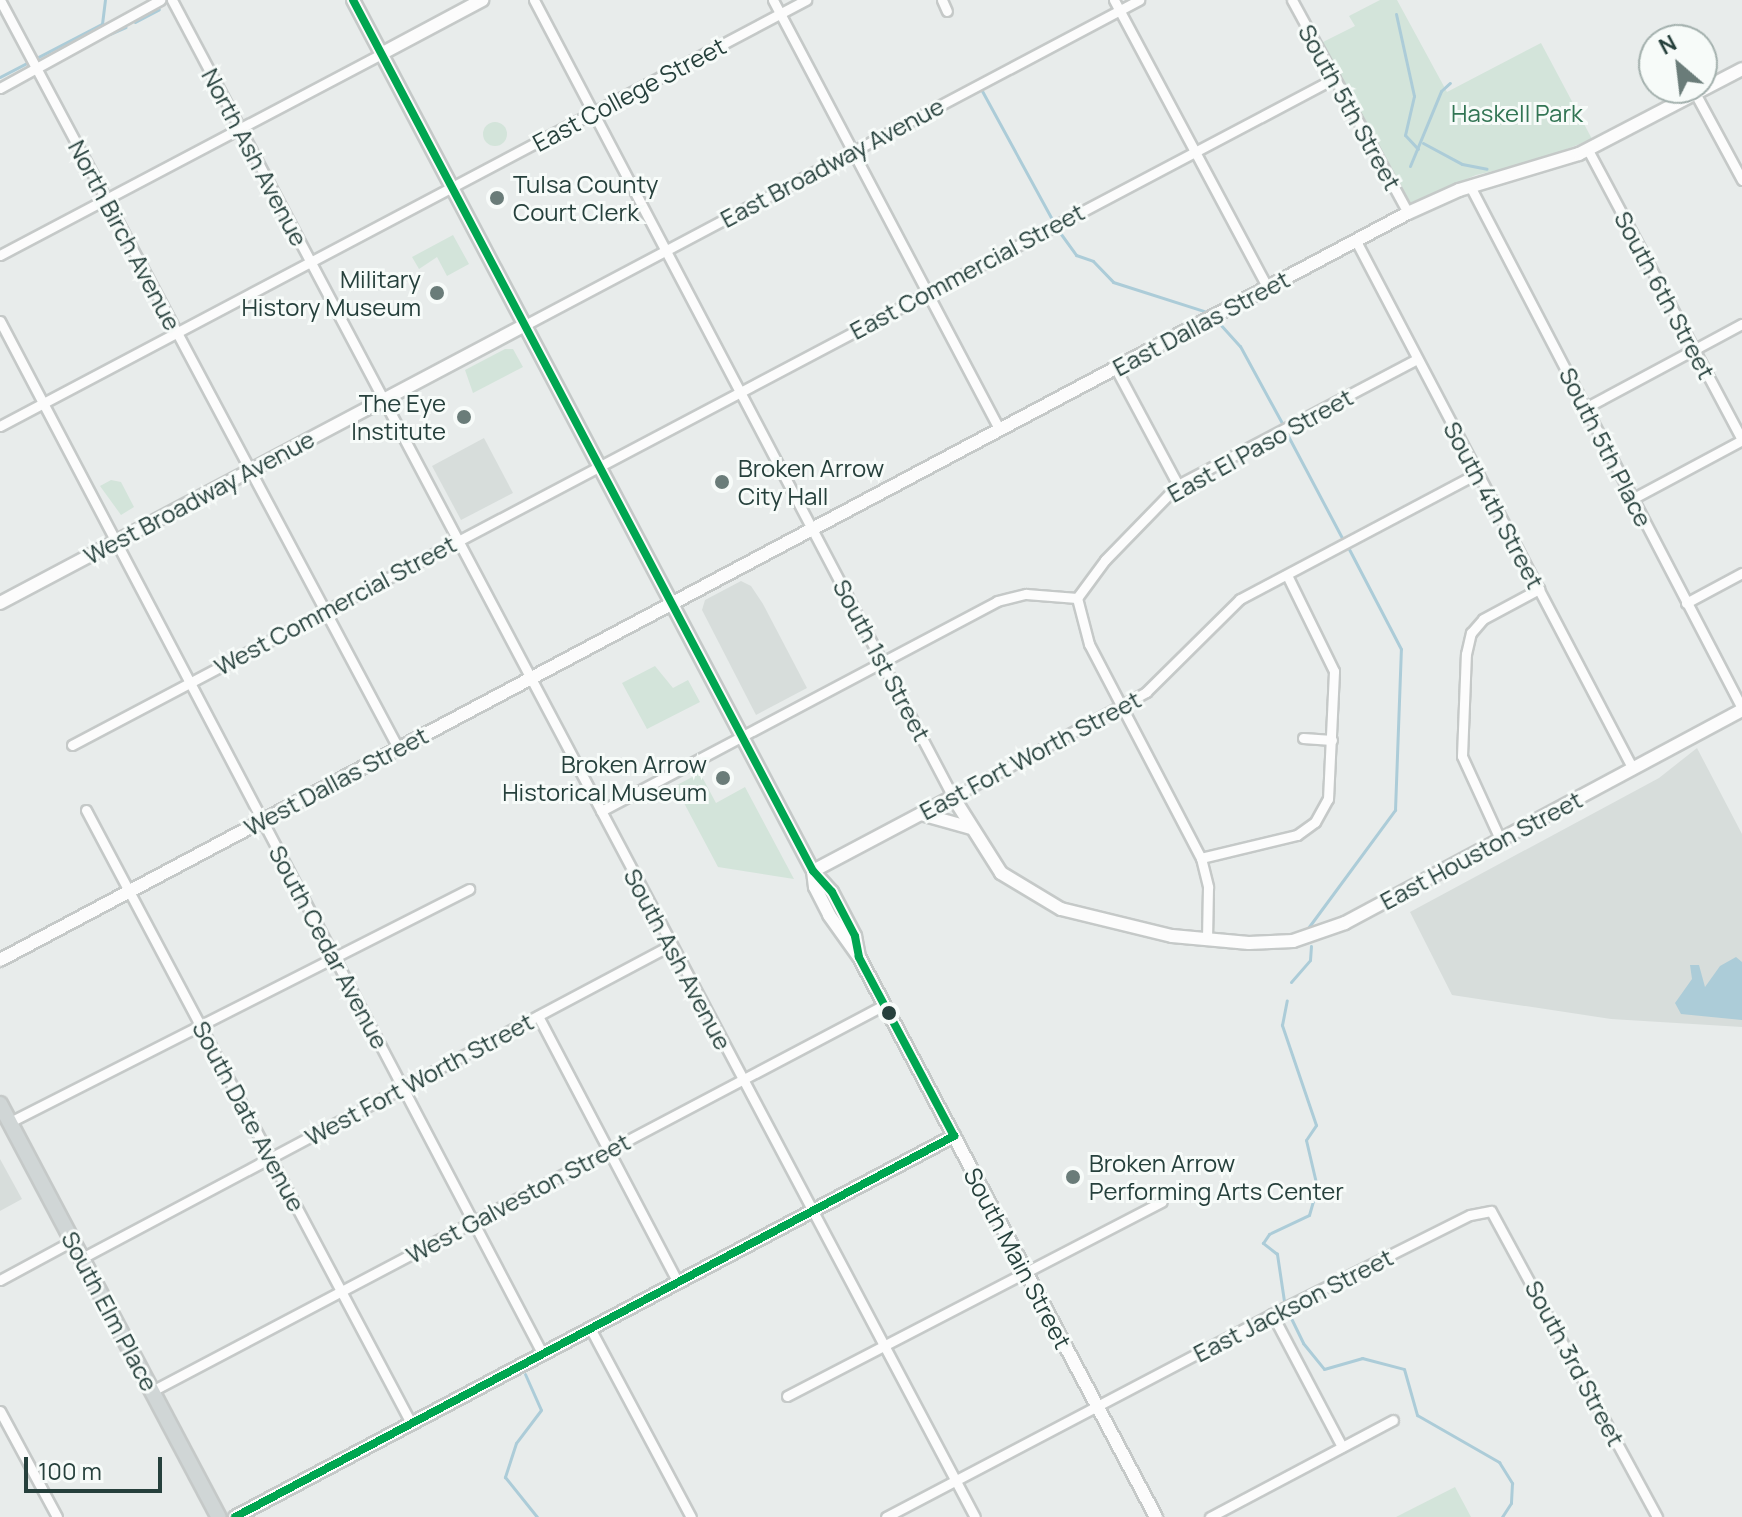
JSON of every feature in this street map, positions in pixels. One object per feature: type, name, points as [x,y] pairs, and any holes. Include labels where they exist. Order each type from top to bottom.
[{"type":"main road","name":"South Elm Place","points":[[0,1104],[219,1517]]},
{"type":"street","name":"North Birch Avenue","points":[[0,0],[398,748]]},
{"type":"street","points":[[0,88],[33,62],[160,0]]},
{"type":"street","name":"North Ash Avenue","points":[[172,0],[384,399]]},
{"type":"street","name":"South Main Street","points":[[353,0],[813,871],[832,892],[855,936],[859,957],[1156,1517]]},
{"type":"street","points":[[0,255],[482,0]]},
{"type":"street","name":"South 1st Street","points":[[534,0],[953,797],[1001,873],[1045,903],[1100,921],[1207,940]]},
{"type":"street","points":[[773,0],[1000,430]]},
{"type":"street","name":"East College Street","points":[[0,426],[806,0]]},
{"type":"street","points":[[942,0],[947,11]]},
{"type":"street","points":[[1114,0],[1268,289]]},
{"type":"street","name":"East Broadway Avenue","points":[[525,325],[1139,0]]},
{"type":"street","name":"South 5th Street","points":[[1292,0],[1408,213]]},
{"type":"street","name":"East Dallas Street","points":[[1718,81],[1742,69]]},
{"type":"street","name":"East Commercial Street","points":[[599,466],[1335,78]]},
{"type":"street","name":"East Dallas Street","points":[[671,604],[1408,213],[1470,186],[1588,150],[1674,104]]},
{"type":"street","points":[[1701,104],[1742,180]]},
{"type":"street","name":"South 6th Street","points":[[1588,150],[1742,440]]},
{"type":"street","name":"South 5th Place","points":[[1470,186],[1742,709]]},
{"type":"street","name":"South 4th Street","points":[[1356,241],[1633,769]]},
{"type":"street","name":"South Cedar Avenue","points":[[0,321],[335,953],[542,1353]]},
{"type":"street","points":[[1587,407],[1742,324]]},
{"type":"street","name":"West Broadway Avenue","points":[[0,603],[525,325]]},
{"type":"street","name":"East El Paso Street","points":[[1077,598],[1105,560],[1178,485],[1417,359]]},
{"type":"street","points":[[1116,369],[1178,485]]},
{"type":"street","name":"South Ash Avenue","points":[[384,399],[975,1517]]},
{"type":"street","points":[[1632,499],[1742,440]]},
{"type":"street","name":"West Commercial Street","points":[[72,745],[599,466]]},
{"type":"street","name":"East Fort Worth Street","points":[[813,871],[1121,707],[1167,674],[1230,606],[1478,473]]},
{"type":"street","points":[[1686,603],[1742,573]]},
{"type":"street","points":[[1201,858],[1307,830],[1328,799],[1332,664],[1287,575]]},
{"type":"street","points":[[1500,839],[1464,770],[1466,654],[1471,633],[1483,619],[1539,589]]},
{"type":"street","points":[[601,811],[1011,596],[1077,598],[1089,644],[1201,858],[1208,887],[1207,940]]},
{"type":"street","name":"West Dallas Street","points":[[0,960],[671,604]]},
{"type":"street","name":"East Houston Street","points":[[1207,940],[1277,942],[1322,933],[1742,709]]},
{"type":"street","points":[[1303,738],[1332,740]]},
{"type":"street","name":"South Date Avenue","points":[[86,810],[411,1423]]},
{"type":"street","points":[[919,814],[947,817],[971,828]]},
{"type":"street","points":[[10,1122],[335,953],[469,889]]},
{"type":"street","name":"West Fort Worth Street","points":[[82,1258],[671,945]]},
{"type":"street","name":"West Galveston Street","points":[[152,1391],[884,1005]]},
{"type":"street","points":[[538,1016],[677,1281]]},
{"type":"street","points":[[235,1517],[954,1136]]},
{"type":"street","points":[[787,1396],[1162,1202]]},
{"type":"street","name":"East Jackson Street","points":[[886,1517],[1272,1314],[1470,1215],[1491,1211]]},
{"type":"street","name":"South 3rd Street","points":[[1491,1211],[1657,1517]]},
{"type":"street","points":[[0,1280],[72,1241]]},
{"type":"street","points":[[1272,1314],[1342,1447]]},
{"type":"street","points":[[590,1328],[691,1517]]},
{"type":"street","points":[[0,1411],[57,1517]]},
{"type":"street","points":[[1210,1517],[1393,1420]]},
{"type":"shaded area","points":[[484,438],[513,493],[461,520],[432,466]]},
{"type":"shaded area","points":[[741,581],[751,586],[763,604],[807,688],[756,715],[702,610],[705,600]]},
{"type":"shaded area","points":[[1697,748],[1742,834],[1742,1027],[1611,1019],[1452,995],[1410,912],[1659,778]]},
{"type":"shaded area","points":[[0,1159],[22,1199],[0,1211]]},
{"type":"green space","name":"Haskell Park","points":[[1380,0],[1397,0],[1447,92],[1541,43],[1592,139],[1537,161],[1476,175],[1410,203],[1321,43],[1355,26],[1349,16]]},
{"type":"green space","points":[[495,122],[504,125],[507,134],[504,143],[495,146],[486,143],[483,134],[486,125]]},
{"type":"green space","points":[[453,235],[469,264],[447,276],[437,257],[419,269],[412,257]]},
{"type":"green space","points":[[505,349],[513,349],[523,367],[473,393],[465,370]]},
{"type":"green space","points":[[111,480],[121,482],[134,507],[121,515],[100,486]]},
{"type":"green space","points":[[655,666],[673,688],[688,680],[700,702],[647,729],[622,683]]},
{"type":"green space","points":[[700,773],[716,803],[745,787],[794,879],[718,867],[675,786]]},
{"type":"green space","points":[[1455,1487],[1471,1517],[1396,1517]]},
{"type":"water","points":[[1736,957],[1742,962],[1742,1020],[1681,1014],[1675,1003],[1692,979],[1690,965],[1699,965],[1705,987],[1720,966]]},
{"type":"waterway","points":[[0,77],[102,24],[105,0]]},
{"type":"waterway","points":[[135,22],[159,9]]},
{"type":"waterway","points":[[1396,14],[1414,96],[1405,135],[1418,149]]},
{"type":"waterway","points":[[110,34],[126,27]]},
{"type":"waterway","points":[[1410,166],[1441,91],[1450,83]]},
{"type":"waterway","points":[[981,89],[1052,219]]},
{"type":"waterway","points":[[1423,143],[1462,164],[1487,169]]},
{"type":"waterway","points":[[1058,230],[1076,255],[1093,261],[1113,282],[1207,312]]},
{"type":"waterway","points":[[1219,323],[1240,346],[1282,423]]},
{"type":"waterway","points":[[1287,434],[1342,538]]},
{"type":"waterway","points":[[1308,928],[1395,810],[1401,649],[1349,549]]},
{"type":"waterway","points":[[1291,982],[1310,960],[1311,946]]},
{"type":"waterway","points":[[1284,1301],[1277,1254],[1263,1243],[1269,1234],[1309,1215],[1317,1187],[1306,1140],[1316,1125],[1282,1025],[1287,1000]]},
{"type":"waterway","points":[[1289,1314],[1303,1343],[1324,1369],[1362,1358],[1404,1369],[1417,1415],[1499,1462],[1512,1483],[1511,1503],[1502,1517]]},
{"type":"waterway","points":[[525,1374],[541,1410],[516,1443],[505,1477],[537,1517]]},
{"type":"transit line","points":[[235,1517],[954,1136],[859,957],[855,936],[832,892],[813,871],[353,0]]},
{"type":"place","name":"Tulsa County Court Clerk","points":[[497,198]]},
{"type":"place","name":"Military History Museum","points":[[437,293]]},
{"type":"place","name":"The Eye Institute","points":[[464,417]]},
{"type":"place","name":"Broken Arrow City Hall","points":[[722,482]]},
{"type":"place","name":"Broken Arrow Historical Museum","points":[[723,778]]},
{"type":"place","name":"Broken Arrow Performing Arts Center","points":[[1073,1177]]}]
